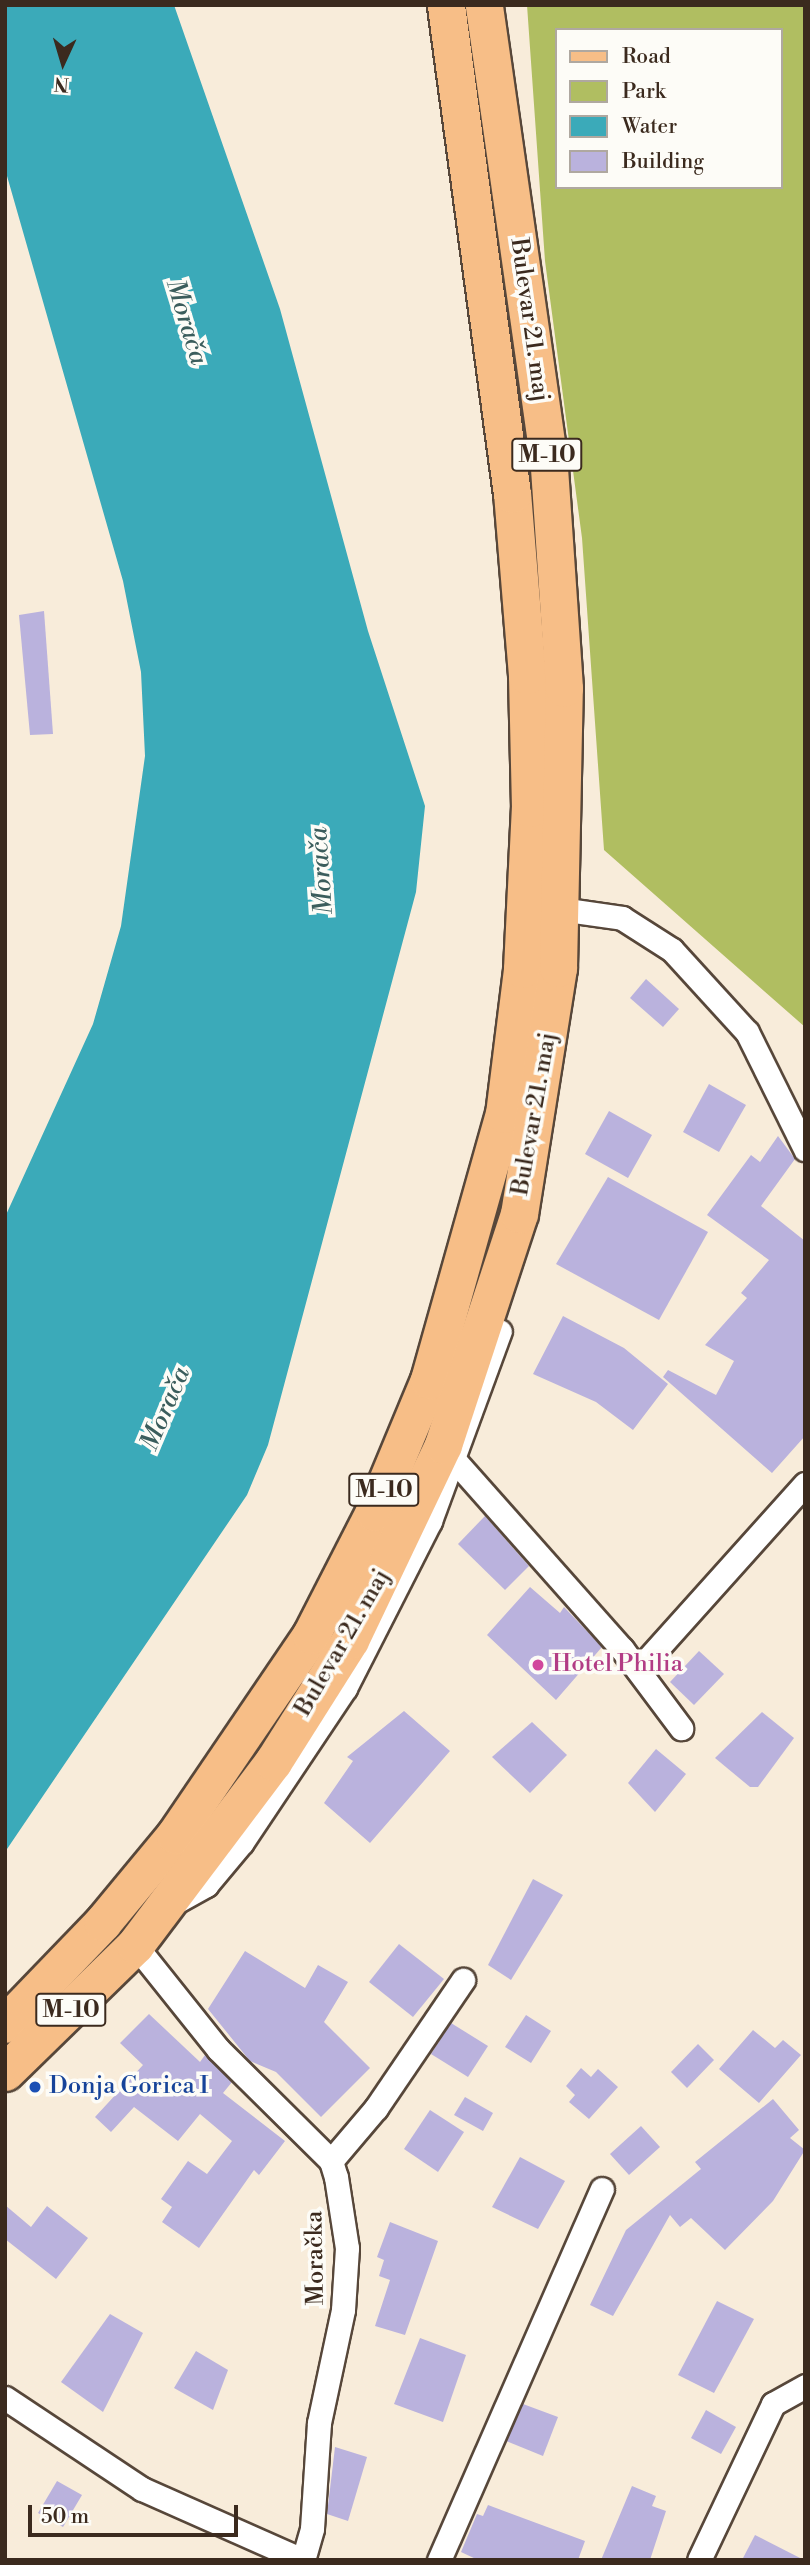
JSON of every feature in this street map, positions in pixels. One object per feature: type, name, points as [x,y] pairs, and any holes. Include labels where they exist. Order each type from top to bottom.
[{"type":"main road","name":"Bulevar 21. maj","points":[[5,2024],[103,1922],[229,1764],[311,1634],[374,1512],[440,1348],[494,1159],[514,1057],[525,906],[530,748],[522,594],[446,5]]},
{"type":"main road","name":"Bulevar 21. maj","points":[[5,2072],[135,1945],[273,1762],[350,1640],[449,1454],[504,1267],[542,1090],[561,908],[566,771],[558,571],[484,5]]},
{"type":"street","points":[[525,906],[561,908],[622,918],[686,964],[747,1032],[805,1149]]},
{"type":"street","points":[[449,1454],[638,1670],[681,1728]]},
{"type":"street","points":[[638,1670],[805,1484]]},
{"type":"street","points":[[135,1945],[218,2049],[331,2161],[376,2108],[463,1980]]},
{"type":"street","name":"Moračka","points":[[303,2560],[346,2276],[344,2215],[331,2161]]},
{"type":"street","points":[[439,2560],[602,2189]]},
{"type":"street","points":[[698,2560],[773,2404],[805,2386]]},
{"type":"street","points":[[5,2398],[142,2489],[303,2560]]},
{"type":"green space","points":[[527,5],[805,5],[805,1027],[604,850],[582,538],[545,261]]},
{"type":"water","name":"Morača","points":[[5,5],[174,5],[280,309],[368,631],[425,806],[416,892],[268,1445],[247,1495],[5,1852],[5,1217],[93,1024],[121,926],[145,756],[141,672],[123,581],[5,169]]},
{"type":"building","points":[[44,611],[53,734],[30,735],[19,615]]},
{"type":"building","points":[[646,979],[679,1009],[663,1027],[630,998]]},
{"type":"building","points":[[709,1084],[746,1105],[719,1152],[683,1132]]},
{"type":"building","points":[[609,1111],[652,1135],[628,1178],[585,1154]]},
{"type":"building","points":[[778,1136],[795,1159],[761,1206],[805,1241],[805,1436],[772,1473],[663,1377],[668,1370],[716,1395],[734,1361],[705,1345],[747,1298],[741,1293],[769,1260],[707,1215],[751,1155],[760,1162]]},
{"type":"building","points":[[608,1177],[708,1232],[659,1320],[556,1264]]},
{"type":"building","points":[[563,1316],[624,1348],[668,1384],[633,1430],[596,1402],[533,1374]]},
{"type":"building","points":[[485,1516],[529,1566],[505,1590],[458,1544]]},
{"type":"building","points":[[530,1587],[560,1613],[564,1607],[602,1647],[556,1700],[487,1635]]},
{"type":"building","points":[[699,1651],[724,1674],[694,1705],[670,1682]]},
{"type":"building","points":[[404,1711],[450,1751],[370,1843],[324,1803],[353,1761],[347,1757]]},
{"type":"building","points":[[762,1712],[794,1738],[758,1787],[750,1787],[715,1758]]},
{"type":"building","points":[[532,1722],[567,1755],[530,1793],[492,1757]]},
{"type":"building","points":[[656,1749],[686,1774],[655,1812],[628,1783]]},
{"type":"building","points":[[533,1879],[563,1895],[511,1980],[488,1965]]},
{"type":"building","points":[[399,1944],[444,1979],[413,2017],[369,1982]]},
{"type":"building","points":[[245,1951],[305,1988],[318,1965],[348,1982],[324,2022],[370,2068],[321,2117],[276,2072],[250,2061],[208,2009]]},
{"type":"building","points":[[149,2014],[200,2062],[205,2055],[232,2082],[223,2093],[285,2141],[259,2175],[254,2170],[199,2248],[162,2222],[172,2207],[161,2199],[188,2161],[207,2174],[232,2141],[200,2114],[178,2141],[134,2107],[111,2132],[95,2117],[143,2065],[120,2043]]},
{"type":"building","points":[[526,2015],[551,2031],[531,2063],[505,2047]]},
{"type":"building","points":[[451,2023],[488,2046],[468,2077],[431,2054]]},
{"type":"building","points":[[753,2030],[775,2048],[783,2040],[801,2055],[759,2103],[719,2069]]},
{"type":"building","points":[[698,2044],[714,2060],[687,2088],[671,2072]]},
{"type":"building","points":[[581,2068],[591,2077],[598,2069],[618,2087],[589,2119],[569,2102],[575,2095],[566,2086]]},
{"type":"building","points":[[465,2097],[493,2113],[483,2131],[454,2115]]},
{"type":"building","points":[[773,2099],[799,2130],[790,2138],[805,2150],[773,2201],[725,2250],[691,2218],[680,2227],[670,2215],[613,2316],[590,2305],[626,2230],[701,2169],[695,2162]]},
{"type":"building","points":[[430,2110],[464,2132],[438,2172],[404,2149]]},
{"type":"building","points":[[641,2126],[660,2147],[629,2175],[610,2154]]},
{"type":"building","points":[[520,2157],[565,2181],[538,2229],[492,2207]]},
{"type":"building","points":[[5,2205],[31,2227],[47,2206],[88,2238],[56,2279],[5,2239]]},
{"type":"building","points":[[390,2222],[438,2241],[405,2335],[375,2326],[390,2280],[379,2276],[384,2260],[377,2257]]},
{"type":"building","points":[[717,2301],[754,2319],[714,2393],[678,2375]]},
{"type":"building","points":[[110,2314],[143,2333],[103,2412],[61,2382]]},
{"type":"building","points":[[420,2338],[466,2355],[443,2422],[394,2404]]},
{"type":"building","points":[[196,2351],[228,2370],[213,2410],[174,2388]]},
{"type":"building","points":[[523,2404],[558,2417],[543,2456],[506,2441]]},
{"type":"building","points":[[706,2410],[736,2427],[721,2454],[691,2438]]},
{"type":"building","points":[[335,2447],[367,2457],[348,2521],[327,2514]]},
{"type":"building","points":[[57,2481],[82,2495],[63,2527],[38,2513]]},
{"type":"building","points":[[632,2486],[656,2496],[652,2506],[666,2511],[650,2560],[601,2560]]},
{"type":"building","points":[[488,2505],[585,2541],[578,2560],[478,2560],[461,2552],[477,2514],[483,2516]]},
{"type":"building","points":[[755,2535],[804,2560],[742,2560]]},
{"type":"place","name":"Hotel Philia","points":[[538,1665]]},
{"type":"place","name":"Donja Gorica I","points":[[35,2087]]}]
